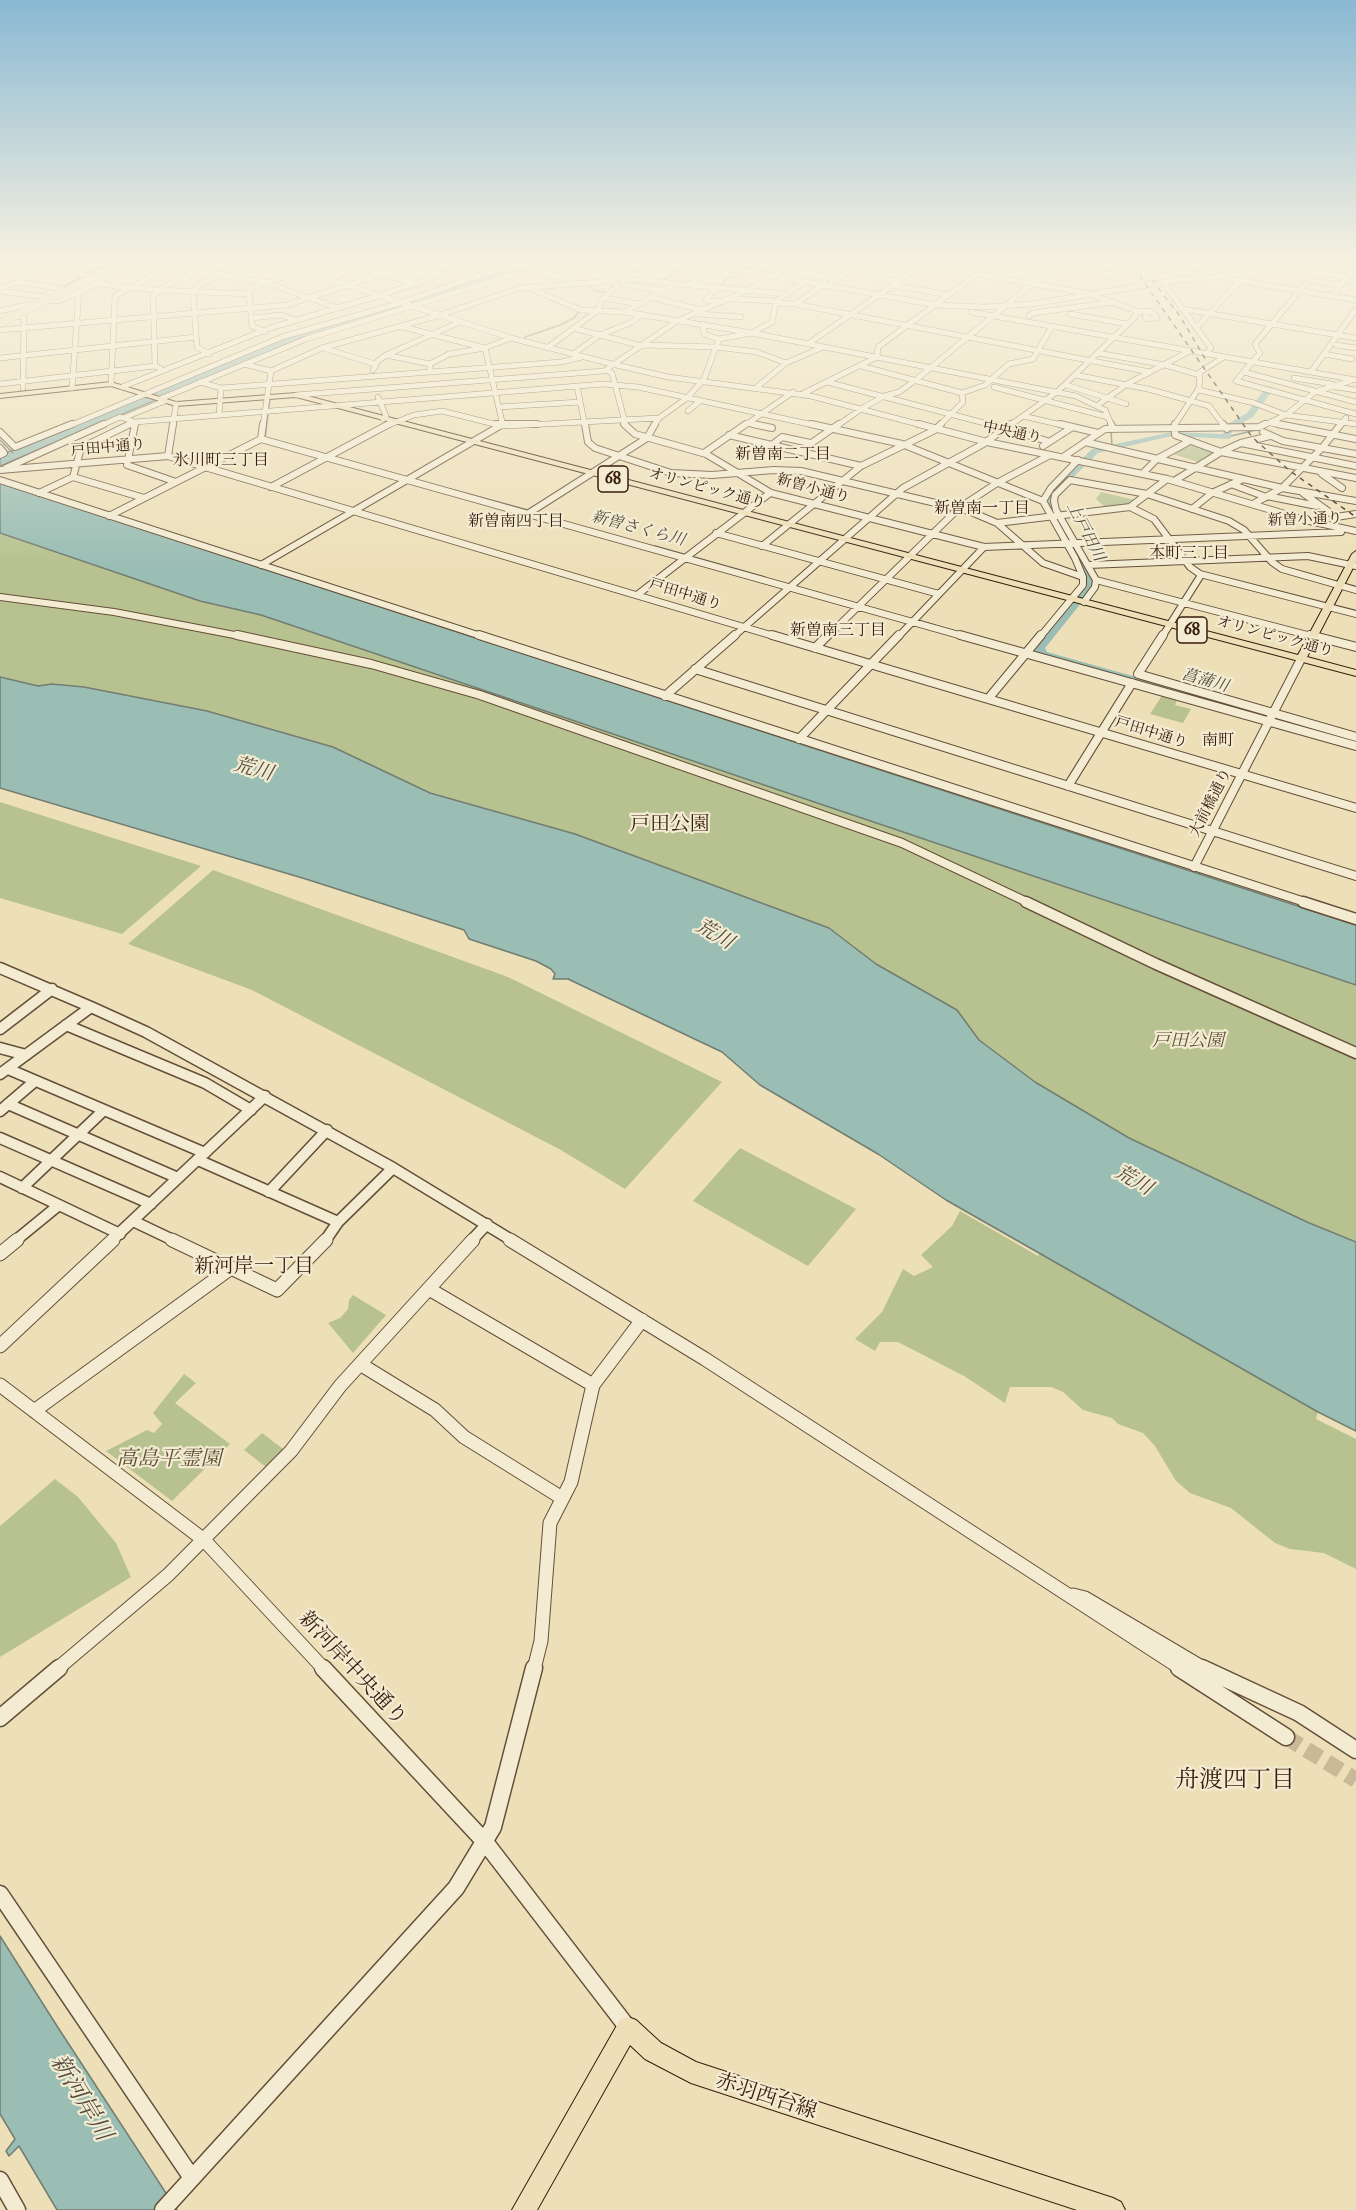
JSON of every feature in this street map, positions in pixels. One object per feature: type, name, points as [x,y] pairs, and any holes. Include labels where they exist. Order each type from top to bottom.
[{"type":"main road","name":"68","points":[[0,396],[111,384],[161,400]]},
{"type":"main road","name":"オリンピック通り","points":[[161,400],[176,404],[296,395],[1356,673]]},
{"type":"main road","points":[[1301,659],[1339,586],[1353,566],[1356,554]]},
{"type":"main road","points":[[524,2210],[628,2028]]},
{"type":"main road","name":"赤羽西台線","points":[[628,2028],[653,2051],[691,2072],[1113,2210]]},
{"type":"street","points":[[23,362],[23,394]]},
{"type":"street","points":[[72,388],[74,362]]},
{"type":"street","points":[[111,384],[112,362]]},
{"type":"street","points":[[122,387],[185,362]]},
{"type":"street","points":[[0,432],[15,447],[20,446],[219,362]]},
{"type":"street","points":[[1,471],[248,362]]},
{"type":"street","points":[[244,364],[271,371],[291,362]]},
{"type":"street","points":[[369,362],[375,364],[374,376],[386,416],[383,419]]},
{"type":"street","points":[[421,362],[430,364],[434,362]]},
{"type":"street","points":[[489,362],[503,426]]},
{"type":"street","points":[[200,382],[221,388],[559,362]]},
{"type":"street","name":"中央通り","points":[[604,362],[703,381],[793,392],[838,402],[987,442],[1143,473],[1287,515],[1356,531]]},
{"type":"street","points":[[609,372],[620,362]]},
{"type":"street","points":[[531,511],[647,438],[659,418],[687,398],[703,381],[710,362]]},
{"type":"street","points":[[802,394],[868,362]]},
{"type":"street","points":[[903,362],[1057,392],[1098,405],[1109,429]]},
{"type":"street","points":[[800,451],[861,409],[884,396],[899,392],[934,362]]},
{"type":"street","points":[[861,366],[917,379],[962,393],[985,385],[1009,364],[1018,362]]},
{"type":"street","points":[[665,696],[916,479],[987,442],[1066,385],[1089,362]]},
{"type":"street","points":[[1101,362],[1150,372]]},
{"type":"street","points":[[1149,362],[1200,375]]},
{"type":"street","points":[[1098,405],[1127,384],[1170,362]]},
{"type":"street","points":[[1174,432],[1198,390],[1200,372],[1216,362]]},
{"type":"street","points":[[1253,362],[1236,381],[1353,413]]},
{"type":"street","points":[[1254,362],[1355,380]]},
{"type":"street","points":[[1311,372],[1320,362]]},
{"type":"street","points":[[757,387],[786,363]]},
{"type":"street","points":[[430,364],[431,372]]},
{"type":"street","points":[[0,384],[156,366],[186,376]]},
{"type":"street","points":[[296,395],[609,372],[623,367]]},
{"type":"street","points":[[261,439],[267,412],[271,371]]},
{"type":"street","points":[[609,372],[623,420]]},
{"type":"street","points":[[1244,372],[1356,402]]},
{"type":"street","points":[[1075,375],[1127,384],[1209,406],[1229,429]]},
{"type":"street","points":[[1294,378],[1356,390]]},
{"type":"street","points":[[1063,457],[1098,433],[1109,429],[1174,432],[1259,428],[1286,415],[1315,392],[1355,380]]},
{"type":"street","points":[[827,382],[954,413],[1047,441]]},
{"type":"street","points":[[73,477],[81,448],[97,438],[135,422],[614,384],[700,400],[902,444],[1043,501],[1049,516],[1089,565],[1096,580],[1095,587],[1027,650],[988,699]]},
{"type":"street","points":[[985,385],[1105,416]]},
{"type":"street","points":[[1066,385],[1126,404]]},
{"type":"street","points":[[577,386],[588,442],[595,448],[671,473],[712,475],[786,470],[959,508],[997,523],[1050,567],[1083,577]]},
{"type":"street","points":[[219,415],[221,388]]},
{"type":"street","points":[[1198,390],[1254,403],[1286,415],[1356,424]]},
{"type":"street","points":[[855,395],[864,391]]},
{"type":"street","points":[[704,453],[793,392]]},
{"type":"street","points":[[762,546],[861,466],[936,428],[963,402],[962,393]]},
{"type":"street","points":[[440,397],[442,411]]},
{"type":"street","points":[[838,402],[847,399]]},
{"type":"street","points":[[688,411],[700,400]]},
{"type":"street","points":[[499,407],[580,402]]},
{"type":"street","points":[[168,456],[176,404]]},
{"type":"street","points":[[271,486],[393,422],[409,416],[442,411],[503,426],[659,418]]},
{"type":"street","points":[[1253,504],[1282,488],[1304,468],[1353,413]]},
{"type":"street","points":[[1023,416],[1098,433]]},
{"type":"street","points":[[121,418],[135,422]]},
{"type":"street","name":"新曽小通り","points":[[623,420],[629,430],[647,438],[704,453],[770,493],[984,548],[1356,531]]},
{"type":"street","points":[[135,422],[127,465],[133,469],[176,482]]},
{"type":"street","points":[[747,423],[772,428]]},
{"type":"street","points":[[1269,423],[1356,439]]},
{"type":"street","points":[[261,565],[503,426]]},
{"type":"street","points":[[1036,452],[1047,441],[1071,428]]},
{"type":"street","points":[[1259,428],[1283,441],[1356,454]]},
{"type":"street","points":[[738,429],[763,437],[757,441]]},
{"type":"street","points":[[1174,432],[1188,442],[1221,452],[1355,478]]},
{"type":"street","points":[[729,435],[861,466]]},
{"type":"street","points":[[997,523],[1130,507],[1147,494],[1221,452],[1241,443],[1270,436]]},
{"type":"street","points":[[772,445],[782,437],[810,443]]},
{"type":"street","points":[[109,516],[261,439],[1027,650],[1132,683],[1356,736]]},
{"type":"street","points":[[1085,442],[1282,488],[1356,501]]},
{"type":"street","points":[[1143,473],[1157,459],[1188,442]]},
{"type":"street","points":[[1241,443],[1356,466]]},
{"type":"street","points":[[0,448],[4,453],[0,455]]},
{"type":"street","points":[[815,648],[959,508],[997,483],[1050,455]]},
{"type":"street","name":"戸田中通り","points":[[1,471],[168,456],[1356,808]]},
{"type":"street","points":[[1043,501],[1051,488],[1082,461]]},
{"type":"street","points":[[1316,470],[1342,488]]},
{"type":"street","points":[[39,493],[73,477],[144,498]]},
{"type":"street","points":[[1335,493],[1355,478]]},
{"type":"street","points":[[1192,509],[1214,492],[1243,479]]},
{"type":"street","points":[[0,480],[1356,919]]},
{"type":"street","points":[[1078,601],[1083,577],[1054,505],[1055,495],[1070,480],[1147,494],[1228,521],[1249,536],[1268,558],[1282,569],[1356,590]]},
{"type":"street","points":[[1231,484],[1266,497],[1320,506]]},
{"type":"street","points":[[1300,491],[1336,517],[1356,514]]},
{"type":"street","points":[[637,595],[770,493]]},
{"type":"street","points":[[1287,515],[1320,506]]},
{"type":"street","points":[[1130,507],[1154,519],[1185,561],[1202,575],[1356,614]]},
{"type":"street","points":[[716,534],[939,594]]},
{"type":"street","points":[[799,739],[984,548]]},
{"type":"street","points":[[1089,565],[1308,556],[1353,566]]},
{"type":"street","points":[[1108,575],[1116,585]]},
{"type":"street","points":[[1202,575],[1138,674],[1356,746]]},
{"type":"street","points":[[1096,580],[1356,647]]},
{"type":"street","points":[[0,597],[124,614],[279,643],[371,664],[480,695],[893,840],[967,872],[1156,964],[1356,1053]]},
{"type":"street","name":"大前橋通り","points":[[1194,867],[1301,659]]},
{"type":"street","points":[[695,669],[1356,876]]},
{"type":"street","points":[[1068,786],[1132,683]]},
{"type":"street","points":[[0,968],[146,1032],[327,1130],[488,1224],[795,1416],[1286,1737]]},
{"type":"street","points":[[0,1029],[52,989]]},
{"type":"street","points":[[4,1072],[91,1007]]},
{"type":"street","points":[[66,1025],[204,1083],[251,1110]]},
{"type":"street","points":[[0,1048],[26,1055]]},
{"type":"street","points":[[4,1072],[34,1081],[104,1110],[201,1156],[269,1192],[338,1222]]},
{"type":"street","points":[[34,1081],[4,1108],[78,1134],[178,1178]]},
{"type":"street","points":[[0,1346],[266,1096]]},
{"type":"street","points":[[22,1188],[104,1110]]},
{"type":"street","points":[[269,1192],[327,1130]]},
{"type":"street","points":[[0,1138],[151,1204]]},
{"type":"street","points":[[133,1221],[278,1290],[324,1242],[338,1222],[393,1168]]},
{"type":"street","points":[[0,1177],[120,1234]]},
{"type":"street","points":[[0,1254],[59,1205]]},
{"type":"street","points":[[0,1718],[168,1575],[204,1540],[291,1451],[360,1364],[488,1224]]},
{"type":"street","points":[[34,1411],[231,1268]]},
{"type":"street","points":[[429,1289],[593,1385]]},
{"type":"street","points":[[164,2210],[456,1888],[485,1842],[493,1827],[541,1641],[550,1523],[571,1482],[593,1385],[642,1320]]},
{"type":"street","points":[[360,1364],[435,1410],[464,1437],[562,1498]]},
{"type":"street","name":"新河岸中央通り","points":[[0,1385],[204,1540],[485,1842],[628,2028]]},
{"type":"street","points":[[1063,1593],[1085,1598],[1201,1666],[1299,1713],[1356,1750]]},
{"type":"street","points":[[0,1894],[190,2180]]},
{"type":"street","points":[[0,2180],[17,2210]]},
{"type":"green space","points":[[1189,444],[1217,452],[1198,462],[1170,453]]},
{"type":"green space","name":"戸田公園","points":[[0,480],[174,544],[1356,919],[1356,1304],[0,719]]},
{"type":"green space","points":[[1101,492],[1135,500],[1128,506],[1106,508],[1096,499]]},
{"type":"green space","points":[[1163,694],[1178,698],[1175,705],[1191,709],[1183,723],[1150,714]]},
{"type":"green space","points":[[0,802],[201,866],[122,934],[0,898]]},
{"type":"green space","points":[[213,870],[508,977],[722,1082],[625,1189],[561,1150],[252,990],[128,944]]},
{"type":"green space","points":[[740,1148],[856,1209],[808,1266],[693,1201]]},
{"type":"green space","points":[[960,1211],[1038,1256],[1040,1253],[1318,1412],[1316,1419],[1356,1439],[1356,1569],[1324,1553],[1290,1549],[1275,1543],[1231,1508],[1190,1493],[1176,1481],[1155,1446],[1143,1433],[1118,1424],[1112,1418],[1083,1410],[1063,1392],[1051,1387],[1010,1387],[1005,1403],[964,1376],[898,1342],[880,1342],[875,1351],[855,1339],[882,1312],[903,1269],[914,1276],[933,1267],[921,1255],[952,1226]]},
{"type":"green space","points":[[353,1295],[386,1315],[353,1353],[328,1323],[340,1318],[348,1309],[349,1300]]},
{"type":"green space","name":"高島平霊園","points":[[184,1374],[196,1383],[175,1403],[230,1444],[172,1501],[106,1451],[147,1430],[154,1433],[162,1424],[153,1413]]},
{"type":"green space","points":[[262,1433],[283,1449],[266,1467],[244,1450]]},
{"type":"green space","points":[[55,1479],[78,1497],[116,1543],[131,1577],[0,1657],[0,1526]]},
{"type":"water","points":[[226,362],[245,362],[0,466],[0,456]]},
{"type":"water","points":[[0,483],[1356,925],[1356,985],[261,615],[200,601],[0,533]]},
{"type":"water","name":"荒川","points":[[0,677],[38,686],[52,684],[84,687],[207,711],[333,747],[430,793],[575,834],[829,928],[876,964],[957,1010],[979,1040],[1035,1082],[1129,1138],[1307,1222],[1356,1242],[1356,1431],[1318,1412],[946,1200],[878,1154],[760,1085],[722,1052],[568,979],[553,979],[555,974],[551,969],[536,961],[469,939],[464,930],[309,880],[0,788]]},
{"type":"water","name":"新河岸川","points":[[0,1936],[177,2210],[57,2210],[19,2146],[9,2156],[6,2151],[15,2139],[0,2114]]},
{"type":"waterway","name":"上戸田川","points":[[1270,388],[1250,415],[1229,427],[1227,437],[1172,434],[1095,451],[1051,494],[1051,509],[1090,581],[1087,590],[1040,648],[1043,654],[1321,732]]},
{"type":"waterway","name":"新曽さくら川","points":[[265,438],[270,399]]},
{"type":"waterway","points":[[1111,430],[1112,447]]},
{"type":"waterway","name":"上戸田川","points":[[1227,437],[1256,430]]},
{"type":"waterway","points":[[0,440],[13,453]]},
{"type":"waterway","name":"新曽さくら川","points":[[450,489],[528,510]]},
{"type":"waterway","name":"新曽さくら川","points":[[655,546],[765,577]]},
{"type":"waterway","name":"新曽さくら川","points":[[918,620],[958,632]]},
{"type":"waterway","name":"新曽さくら川","points":[[1034,651],[1043,654]]},
{"type":"tunnel","points":[[1286,1737],[1356,1780]]},
{"type":"railway","points":[[1200,362],[1252,437],[1290,471],[1356,517]]},
{"type":"district","name":"新曽南二丁目","points":[[783,455]]},
{"type":"district","name":"氷川町三丁目","points":[[221,461]]},
{"type":"district","name":"新曽南一丁目","points":[[982,509]]},
{"type":"district","name":"新曽南四丁目","points":[[516,522]]},
{"type":"district","name":"本町三丁目","points":[[1189,554]]},
{"type":"district","name":"新曽南三丁目","points":[[838,631]]},
{"type":"district","name":"南町","points":[[1218,741]]},
{"type":"district","name":"戸田公園","points":[[670,825]]},
{"type":"district","name":"新河岸一丁目","points":[[254,1267]]},
{"type":"district","name":"舟渡四丁目","points":[[1235,1781]]},
{"type":"water label","name":"菖蒲川","points":[[1205,681]]}]
